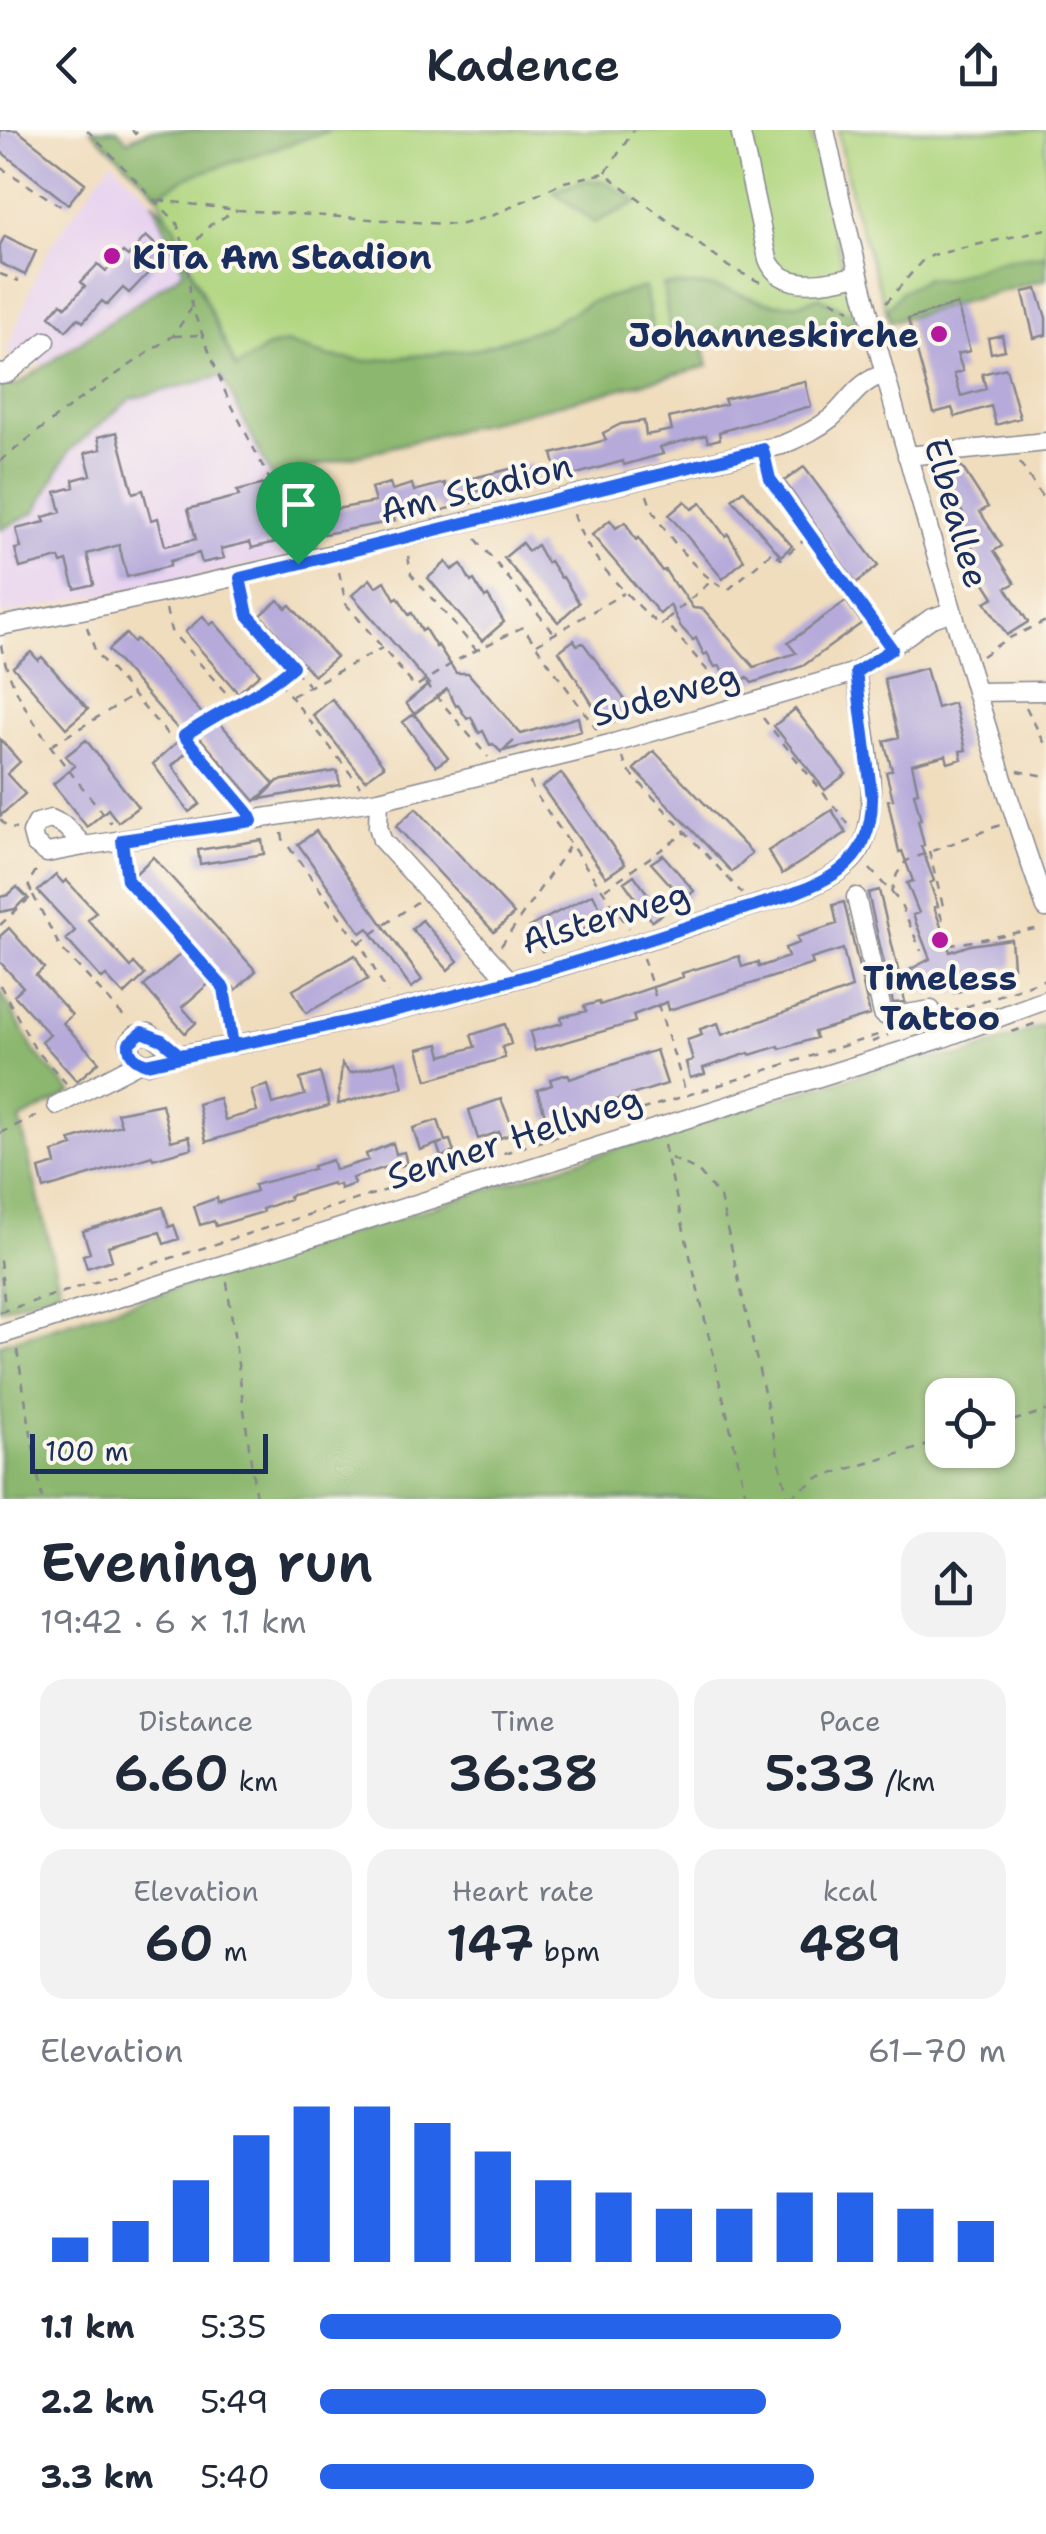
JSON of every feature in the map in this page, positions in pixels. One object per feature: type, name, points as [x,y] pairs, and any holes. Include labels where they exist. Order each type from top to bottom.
[{"type":"street","points":[[740,130],[768,259],[776,274],[782,279],[804,282],[860,275]]},
{"type":"street","name":"Elbeallee","points":[[825,130],[860,275],[876,308],[885,374],[907,456],[976,692],[1046,908]]},
{"type":"street","points":[[0,374],[8,373],[46,342]]},
{"type":"street","name":"Am Stadion","points":[[0,626],[163,595],[405,540],[763,449],[815,429],[864,383],[885,374]]},
{"type":"street","points":[[907,456],[1046,442]]},
{"type":"street","name":"Sudeweg","points":[[47,853],[372,801],[614,743],[856,672],[930,619],[952,611]]},
{"type":"street","name":"Alsterweg","points":[[57,1106],[140,1062],[146,1064],[396,1010],[639,944],[822,881],[855,856],[872,819],[856,672]]},
{"type":"street","points":[[976,692],[1046,691]]},
{"type":"street","points":[[372,801],[382,840],[509,980]]},
{"type":"street","points":[[47,853],[35,844],[32,833],[38,823],[52,818],[84,846]]},
{"type":"street","points":[[856,897],[884,1014],[888,1018],[932,1010],[943,1038]]},
{"type":"street","name":"Senner Hellweg","points":[[6,1333],[943,1038],[1046,1000]]},
{"type":"street","points":[[140,1062],[129,1048],[136,1035],[149,1032],[180,1055]]},
{"type":"path","points":[[87,130],[177,223],[186,254],[192,308],[226,394],[277,494],[298,564]]},
{"type":"path","points":[[132,130],[135,134],[139,130]]},
{"type":"path","points":[[158,200],[238,210],[459,224],[494,215],[564,182],[605,173],[634,130]]},
{"type":"path","points":[[0,167],[62,207]]},
{"type":"path","points":[[605,173],[729,266],[750,279],[778,288]]},
{"type":"path","points":[[186,254],[210,225],[238,210]]},
{"type":"path","points":[[830,299],[857,313],[876,308],[933,255],[1046,228]]},
{"type":"path","points":[[0,274],[19,281]]},
{"type":"path","points":[[0,460],[172,336],[192,308]]},
{"type":"path","points":[[172,336],[204,336]]},
{"type":"path","points":[[1008,446],[1046,504]]},
{"type":"path","points":[[763,449],[770,479],[892,649]]},
{"type":"path","points":[[643,479],[652,513],[712,583],[728,590],[773,551],[781,559],[810,535]]},
{"type":"path","points":[[570,498],[578,530],[624,593],[660,626],[712,583]]},
{"type":"path","points":[[472,523],[478,544],[555,634]]},
{"type":"path","points":[[405,540],[411,574],[478,652]]},
{"type":"path","points":[[336,556],[346,604],[415,687],[523,627],[600,735],[620,750],[626,768],[754,905]]},
{"type":"path","points":[[240,578],[248,615],[309,686]]},
{"type":"path","points":[[536,644],[624,593]]},
{"type":"path","points":[[163,595],[171,632],[235,703]]},
{"type":"path","points":[[82,611],[96,653],[170,737],[184,736],[278,680],[293,666]]},
{"type":"path","points":[[664,621],[732,699],[758,712],[848,825],[866,838]]},
{"type":"path","points":[[978,657],[1046,621]]},
{"type":"path","points":[[0,638],[6,670],[51,746],[122,840],[127,880],[224,988],[233,1046]]},
{"type":"path","points":[[291,696],[382,648]]},
{"type":"path","points":[[278,680],[372,801]]},
{"type":"path","points":[[424,682],[500,772]]},
{"type":"path","points":[[1018,691],[1046,746]]},
{"type":"path","points":[[51,746],[133,696]]},
{"type":"path","points":[[184,736],[252,821]]},
{"type":"path","points":[[524,766],[534,792],[639,944],[687,1094]]},
{"type":"path","points":[[1014,770],[1046,776]]},
{"type":"path","points":[[279,816],[283,839],[358,942],[396,1010]]},
{"type":"path","points":[[0,819],[7,827],[32,833]]},
{"type":"path","points":[[891,892],[906,861],[1006,822]]},
{"type":"path","points":[[604,890],[686,832]]},
{"type":"path","points":[[491,961],[571,844]]},
{"type":"path","points":[[929,851],[943,906],[940,914],[951,945],[1041,928]]},
{"type":"path","points":[[47,853],[28,884],[33,895],[60,947],[132,1025],[136,1035]]},
{"type":"path","points":[[855,856],[891,892],[910,919],[921,951]]},
{"type":"path","points":[[358,942],[431,892]]},
{"type":"path","points":[[0,926],[33,895]]},
{"type":"path","points":[[936,1017],[1046,979]]},
{"type":"path","points":[[0,985],[35,1049],[78,1095]]},
{"type":"path","points":[[3,1311],[901,1028]]},
{"type":"path","points":[[0,1133],[57,1106]]},
{"type":"path","points":[[656,1126],[670,1157],[747,1499]]},
{"type":"path","points":[[670,1157],[697,1170],[720,1197],[788,1499],[818,1478],[925,1446]]},
{"type":"path","points":[[242,1236],[241,1247],[224,1264],[256,1499]]},
{"type":"path","points":[[0,1260],[6,1333],[23,1374],[42,1499]]},
{"type":"path","points":[[1015,1420],[1046,1411]]},
{"type":"shaded area","name":"KiTa Am Stadion","points":[[112,160],[153,201],[184,271],[42,365],[6,354],[53,242]]},
{"type":"shaded area","points":[[223,376],[279,492],[298,555],[0,615],[0,530],[14,525],[69,451],[130,399]]},
{"type":"green space","points":[[91,130],[118,130],[128,141],[150,130],[332,130],[190,176],[158,194]]},
{"type":"green space","points":[[150,130],[810,130],[856,323],[700,332],[708,366],[284,474],[132,137]]},
{"type":"green space","points":[[838,130],[1046,130],[1046,279],[890,322],[853,204]]},
{"type":"green space","points":[[587,180],[606,182],[638,202],[594,223],[553,191]]},
{"type":"green space","points":[[153,201],[175,225],[180,245],[236,368],[266,348],[286,343],[330,357],[367,361],[478,349],[548,326],[590,302],[645,287],[654,340],[671,338],[663,285],[712,287],[780,304],[818,297],[854,315],[856,323],[700,332],[708,366],[285,474],[319,551],[298,555],[279,492],[222,376],[130,399],[69,451],[36,511],[0,530],[0,385],[17,385],[184,271]]},
{"type":"green space","points":[[1046,255],[1046,279],[890,322],[887,309],[902,291],[927,278],[943,280],[997,261]]},
{"type":"green space","points":[[0,990],[34,1051],[72,1093],[20,1120],[60,1290],[0,1309]]},
{"type":"green space","points":[[1046,1024],[1046,1499],[0,1499],[0,1344],[760,1103],[914,1059],[964,1056]]},
{"type":"building","points":[[0,130],[17,130],[85,183],[68,204],[0,151]]},
{"type":"building","points":[[5,236],[36,251],[25,275],[0,263],[0,245]]},
{"type":"building","points":[[146,236],[159,248],[147,260],[154,267],[129,293],[123,288],[107,305],[102,301],[83,322],[78,318],[66,331],[50,316],[61,303],[66,307],[98,264],[106,271],[123,252],[128,256]]},
{"type":"building","points":[[1037,289],[1046,318],[1046,335],[1034,338],[1023,292]]},
{"type":"building","points":[[957,304],[970,351],[957,354],[963,371],[954,374],[961,396],[986,389],[982,374],[1006,368],[1020,418],[996,425],[991,406],[955,417],[952,408],[934,413],[908,319]]},
{"type":"building","points":[[1002,335],[1005,350],[991,353],[988,338]]},
{"type":"building","points":[[805,381],[811,406],[719,432],[720,439],[708,442],[706,435],[660,447],[663,454],[559,479],[552,454],[606,440],[603,433],[621,424],[644,421],[646,435],[672,430],[669,418],[726,404],[724,399]]},
{"type":"building","points":[[117,432],[133,493],[143,490],[151,520],[158,518],[165,546],[196,539],[188,509],[239,496],[237,491],[268,483],[283,540],[252,548],[250,542],[221,549],[224,558],[202,563],[199,553],[170,561],[170,566],[127,577],[119,545],[87,554],[94,584],[75,589],[67,561],[61,563],[59,558],[20,568],[15,549],[21,548],[16,529],[45,522],[43,517],[61,512],[56,492],[74,487],[73,480],[91,475],[85,453],[101,449],[98,437]]},
{"type":"building","points":[[530,464],[535,485],[498,494],[496,486],[472,492],[469,479]]},
{"type":"building","points":[[804,467],[878,566],[856,583],[784,481]]},
{"type":"building","points":[[962,467],[988,507],[980,512],[1002,546],[994,551],[1015,583],[1006,588],[1028,622],[1007,635],[985,602],[994,597],[973,564],[980,559],[959,525],[967,520],[942,480]]},
{"type":"building","points":[[469,482],[474,502],[439,511],[438,504],[393,516],[395,521],[324,534],[319,512],[375,502],[371,488],[390,483],[392,490],[412,484],[414,491]]},
{"type":"building","points":[[743,490],[792,546],[781,556],[732,499]]},
{"type":"building","points":[[685,501],[692,509],[701,503],[744,560],[723,579],[669,515]]},
{"type":"building","points":[[610,520],[616,528],[625,522],[693,608],[703,609],[754,667],[796,653],[788,643],[846,601],[862,623],[803,666],[752,683],[747,677],[736,686],[727,681],[720,666],[715,667],[707,653],[704,655],[696,638],[693,640],[681,627],[670,605],[660,614],[592,535]]},
{"type":"building","points":[[522,543],[528,551],[537,545],[579,603],[558,622],[504,558]]},
{"type":"building","points":[[446,562],[452,570],[461,564],[504,622],[482,641],[428,578]]},
{"type":"building","points":[[370,579],[376,587],[385,581],[395,599],[398,597],[409,615],[412,613],[456,673],[468,673],[521,734],[578,717],[581,731],[503,751],[514,741],[501,752],[490,745],[483,731],[479,733],[471,717],[467,719],[447,689],[414,714],[406,703],[429,684],[352,595]]},
{"type":"building","points":[[278,600],[286,608],[290,605],[336,657],[314,676],[261,615]]},
{"type":"building","points":[[203,616],[210,625],[214,622],[260,674],[238,693],[185,632]]},
{"type":"building","points":[[126,634],[133,642],[136,639],[214,727],[219,722],[274,784],[255,801],[201,739],[172,766],[200,804],[189,812],[153,764],[184,736],[108,650]]},
{"type":"building","points":[[574,640],[577,645],[583,643],[632,709],[610,725],[601,718],[559,651]]},
{"type":"building","points":[[31,652],[38,660],[42,657],[88,709],[66,728],[13,667]]},
{"type":"building","points":[[926,668],[937,708],[954,703],[966,750],[960,751],[962,759],[948,763],[946,755],[912,764],[924,845],[921,846],[938,906],[934,907],[950,952],[1011,939],[1013,967],[962,976],[967,989],[954,993],[949,981],[924,993],[911,969],[930,959],[913,915],[919,913],[907,883],[913,881],[902,851],[899,852],[888,800],[893,799],[886,772],[892,770],[884,741],[899,737],[884,679]]},
{"type":"building","points":[[332,699],[384,766],[365,780],[313,715]]},
{"type":"building","points":[[795,709],[846,774],[825,790],[774,726]]},
{"type":"building","points":[[414,714],[448,758],[436,766],[403,722]]},
{"type":"building","points":[[0,739],[20,762],[7,774],[25,794],[0,816]]},
{"type":"building","points":[[86,740],[138,807],[118,822],[108,809],[87,827],[53,784],[75,766],[66,756]]},
{"type":"building","points":[[654,751],[752,853],[732,872],[634,769]]},
{"type":"building","points":[[337,771],[340,785],[260,799],[278,781]]},
{"type":"building","points":[[561,773],[625,864],[606,877],[542,787]]},
{"type":"building","points":[[416,808],[514,914],[494,932],[396,826]]},
{"type":"building","points":[[832,810],[846,833],[782,874],[768,851]]},
{"type":"building","points":[[316,831],[422,980],[411,988],[368,928],[361,933],[298,844]]},
{"type":"building","points":[[262,840],[264,854],[200,864],[198,850]]},
{"type":"building","points":[[663,855],[694,891],[684,900],[651,863]]},
{"type":"building","points":[[153,857],[256,971],[236,990],[221,973],[182,1007],[196,1023],[185,1033],[144,986],[193,943],[133,876]]},
{"type":"building","points":[[56,875],[63,883],[66,880],[96,912],[88,920],[131,967],[134,963],[145,975],[124,995],[106,976],[102,979],[66,939],[75,931],[38,891]]},
{"type":"building","points":[[634,875],[662,914],[652,921],[624,882]]},
{"type":"building","points":[[17,887],[27,897],[15,909],[0,912],[0,897]]},
{"type":"building","points":[[879,890],[905,1002],[893,1003],[868,893]]},
{"type":"building","points":[[593,894],[605,918],[542,951],[529,927]]},
{"type":"building","points":[[844,902],[870,1015],[814,1032],[816,1038],[703,1068],[705,1074],[690,1078],[686,1062],[693,1060],[687,1040],[702,1035],[700,1029],[718,1023],[722,1035],[852,988],[843,949],[811,959],[813,964],[669,1010],[667,1002],[633,1015],[635,1022],[535,1051],[530,1032],[562,1023],[561,1017],[586,1011],[584,1006],[599,1002],[600,1005],[739,956],[742,967],[758,962],[759,967],[788,957],[785,948],[799,943],[797,937],[837,924],[833,905]]},
{"type":"building","points":[[422,920],[458,961],[448,970],[412,929]]},
{"type":"building","points":[[9,928],[44,968],[36,975],[72,1015],[63,1023],[99,1062],[77,1081],[42,1042],[50,1035],[14,995],[23,987],[0,962],[0,936]]},
{"type":"building","points":[[355,955],[368,979],[306,1013],[293,990]]},
{"type":"building","points":[[505,1024],[511,1044],[502,1047],[505,1058],[427,1080],[418,1049],[439,1044],[442,1056],[475,1047],[471,1035]]},
{"type":"building","points":[[656,1050],[667,1084],[547,1121],[537,1090],[552,1085],[550,1079],[568,1074],[570,1079]]},
{"type":"building","points":[[396,1061],[403,1087],[338,1104],[342,1064],[350,1073]]},
{"type":"building","points":[[320,1073],[329,1106],[206,1142],[198,1104],[219,1098],[225,1120],[257,1111],[251,1090],[268,1085],[273,1104],[305,1095],[300,1079]]},
{"type":"building","points":[[501,1099],[515,1133],[500,1138],[499,1132],[478,1139],[469,1110]]},
{"type":"building","points":[[162,1104],[171,1141],[189,1136],[192,1148],[44,1189],[39,1169],[56,1164],[53,1152],[73,1146],[70,1140],[121,1125],[117,1113]]},
{"type":"building","points":[[438,1120],[445,1141],[450,1140],[454,1152],[441,1157],[437,1145],[443,1142],[420,1150],[413,1128]]},
{"type":"building","points":[[393,1143],[396,1154],[404,1152],[407,1164],[352,1178],[354,1184],[340,1189],[339,1184],[332,1183],[289,1196],[290,1199],[262,1209],[263,1212],[216,1226],[214,1221],[200,1225],[194,1206],[256,1191],[254,1185],[314,1169],[313,1166],[332,1160],[335,1170],[368,1160],[366,1154]]},
{"type":"building","points":[[163,1207],[169,1227],[174,1225],[179,1239],[164,1244],[160,1232],[108,1246],[112,1260],[87,1268],[83,1255],[90,1253],[83,1231]]},
{"type":"place","name":"KiTa Am Stadion","points":[[112,256]]},
{"type":"place","name":"Johanneskirche","points":[[939,334]]},
{"type":"place","name":"Timeless Tattoo","points":[[940,940]]},
{"type":"route","points":[[298,564],[240,578],[248,615],[293,666],[278,680],[184,736],[252,821],[122,840],[127,880],[224,988],[233,1046],[140,1062],[130,1053],[129,1043],[142,1032],[149,1032],[180,1055],[233,1046],[396,1010],[639,944],[822,881],[855,856],[866,838],[872,819],[872,798],[856,672],[892,649],[770,479],[763,449],[298,564]]}]
